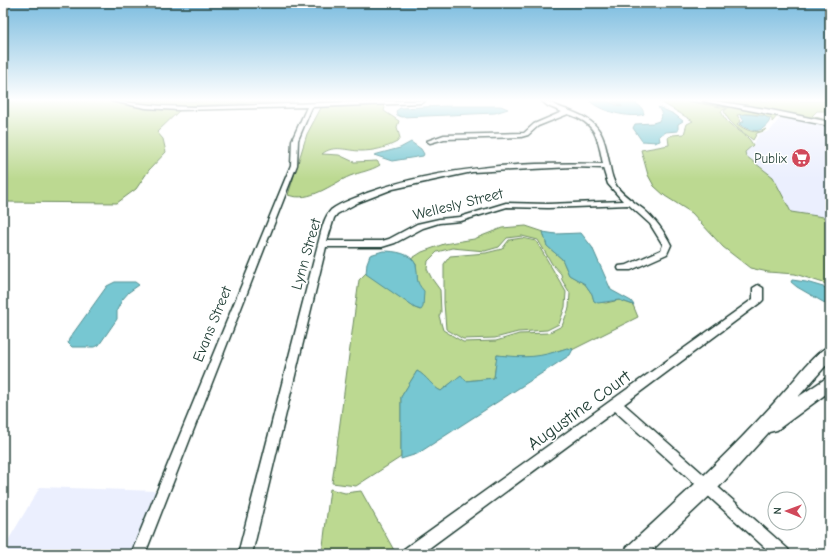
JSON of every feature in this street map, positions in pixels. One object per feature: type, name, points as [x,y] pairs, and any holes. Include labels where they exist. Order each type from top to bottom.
[{"type":"main road","points":[[634,554],[706,487],[757,435],[818,363],[830,352]]},
{"type":"main road","points":[[757,435],[830,383]]},
{"type":"street","name":"Evans Street","points":[[138,554],[294,165],[295,140],[301,127]]},
{"type":"street","points":[[430,141],[444,137],[522,135],[526,134],[534,127]]},
{"type":"street","points":[[594,127],[601,137],[613,185],[629,203],[642,212],[659,230],[667,245],[664,252],[628,268],[622,268]]},
{"type":"street","name":"Lynn Street","points":[[245,554],[322,244],[330,218],[334,212],[354,201],[391,187],[472,170],[504,167],[540,168],[572,165],[608,166]]},
{"type":"street","name":"Wellesly Street","points":[[322,244],[382,244],[392,241],[420,226],[439,221],[461,219],[506,205],[629,203]]},
{"type":"street","name":"Augustine Court","points":[[409,554],[616,405],[758,300],[758,288]]},
{"type":"street","points":[[616,405],[706,487],[783,554]]},
{"type":"shaded area","points":[[773,127],[830,127],[830,218],[791,212],[773,177],[746,156],[745,152],[753,145],[759,134],[770,131]]},
{"type":"shaded area","points":[[40,487],[157,491],[131,554],[3,554],[3,549]]},
{"type":"green space","points":[[3,127],[162,127],[157,132],[163,139],[166,152],[149,170],[136,189],[117,203],[3,202]]},
{"type":"green space","points":[[311,127],[397,127],[400,138],[397,142],[375,150],[361,151],[331,149],[327,151],[322,154],[339,155],[354,162],[377,161],[380,165],[350,176],[320,192],[304,197],[296,197],[288,195],[307,134]]},
{"type":"green space","points":[[686,127],[733,127],[750,140],[753,145],[745,152],[746,156],[773,177],[791,212],[830,218],[830,285],[795,274],[768,272],[750,268],[723,247],[692,213],[665,196],[654,186],[648,175],[641,150],[669,145],[668,137],[684,134]]},
{"type":"green space","points":[[736,127],[742,127],[754,132],[766,129],[764,131],[757,133],[753,140]]},
{"type":"green space","points":[[526,226],[544,232],[547,246],[562,259],[569,275],[585,284],[592,294],[594,301],[606,303],[619,300],[633,305],[638,317],[572,350],[573,349],[565,349],[536,357],[497,355],[494,378],[465,381],[460,376],[441,391],[417,371],[401,397],[401,457],[356,486],[332,483],[359,280],[366,273],[420,310],[416,264],[411,259],[422,252],[444,244],[474,239],[502,228]],"holes":[[[522,236],[538,240],[552,264],[561,274],[562,280],[570,293],[569,308],[562,326],[548,333],[519,334],[496,341],[463,342],[443,330],[439,316],[441,312],[440,290],[427,269],[428,261],[437,252],[452,248],[485,251],[499,247],[507,238]]]},
{"type":"green space","points":[[522,238],[536,241],[566,292],[565,307],[559,324],[547,330],[518,332],[495,338],[463,339],[446,329],[444,264],[450,256],[486,253],[502,249],[509,240]]},
{"type":"green space","points":[[330,489],[345,493],[361,491],[395,552],[392,554],[322,554]]},
{"type":"water","points":[[678,127],[678,131],[665,132],[659,136],[660,141],[657,142],[642,141],[633,128]]},
{"type":"water","points":[[745,127],[765,127],[758,130],[751,130]]},
{"type":"water","points":[[411,142],[421,149],[424,154],[423,156],[392,161],[374,155],[400,148]]},
{"type":"water","points":[[543,232],[556,234],[581,233],[592,247],[611,290],[631,301],[634,305],[619,300],[598,303],[594,301],[592,294],[585,284],[569,275],[562,259],[547,246]]},
{"type":"water","points":[[383,251],[407,255],[414,261],[418,281],[424,291],[423,307],[421,310],[415,308],[366,274],[367,263],[370,255]]},
{"type":"water","points":[[792,280],[806,282],[830,289],[830,306],[797,287],[791,282]]},
{"type":"water","points":[[115,282],[135,282],[139,285],[129,292],[122,300],[117,310],[117,319],[99,345],[95,347],[72,347],[68,343],[69,339],[107,286]]},
{"type":"water","points":[[567,348],[573,349],[570,355],[417,454],[401,459],[401,397],[417,371],[441,391],[461,375],[466,381],[494,378],[497,355],[517,357],[533,356],[548,354]]},
{"type":"place","name":"Publix","points":[[801,158]]}]
